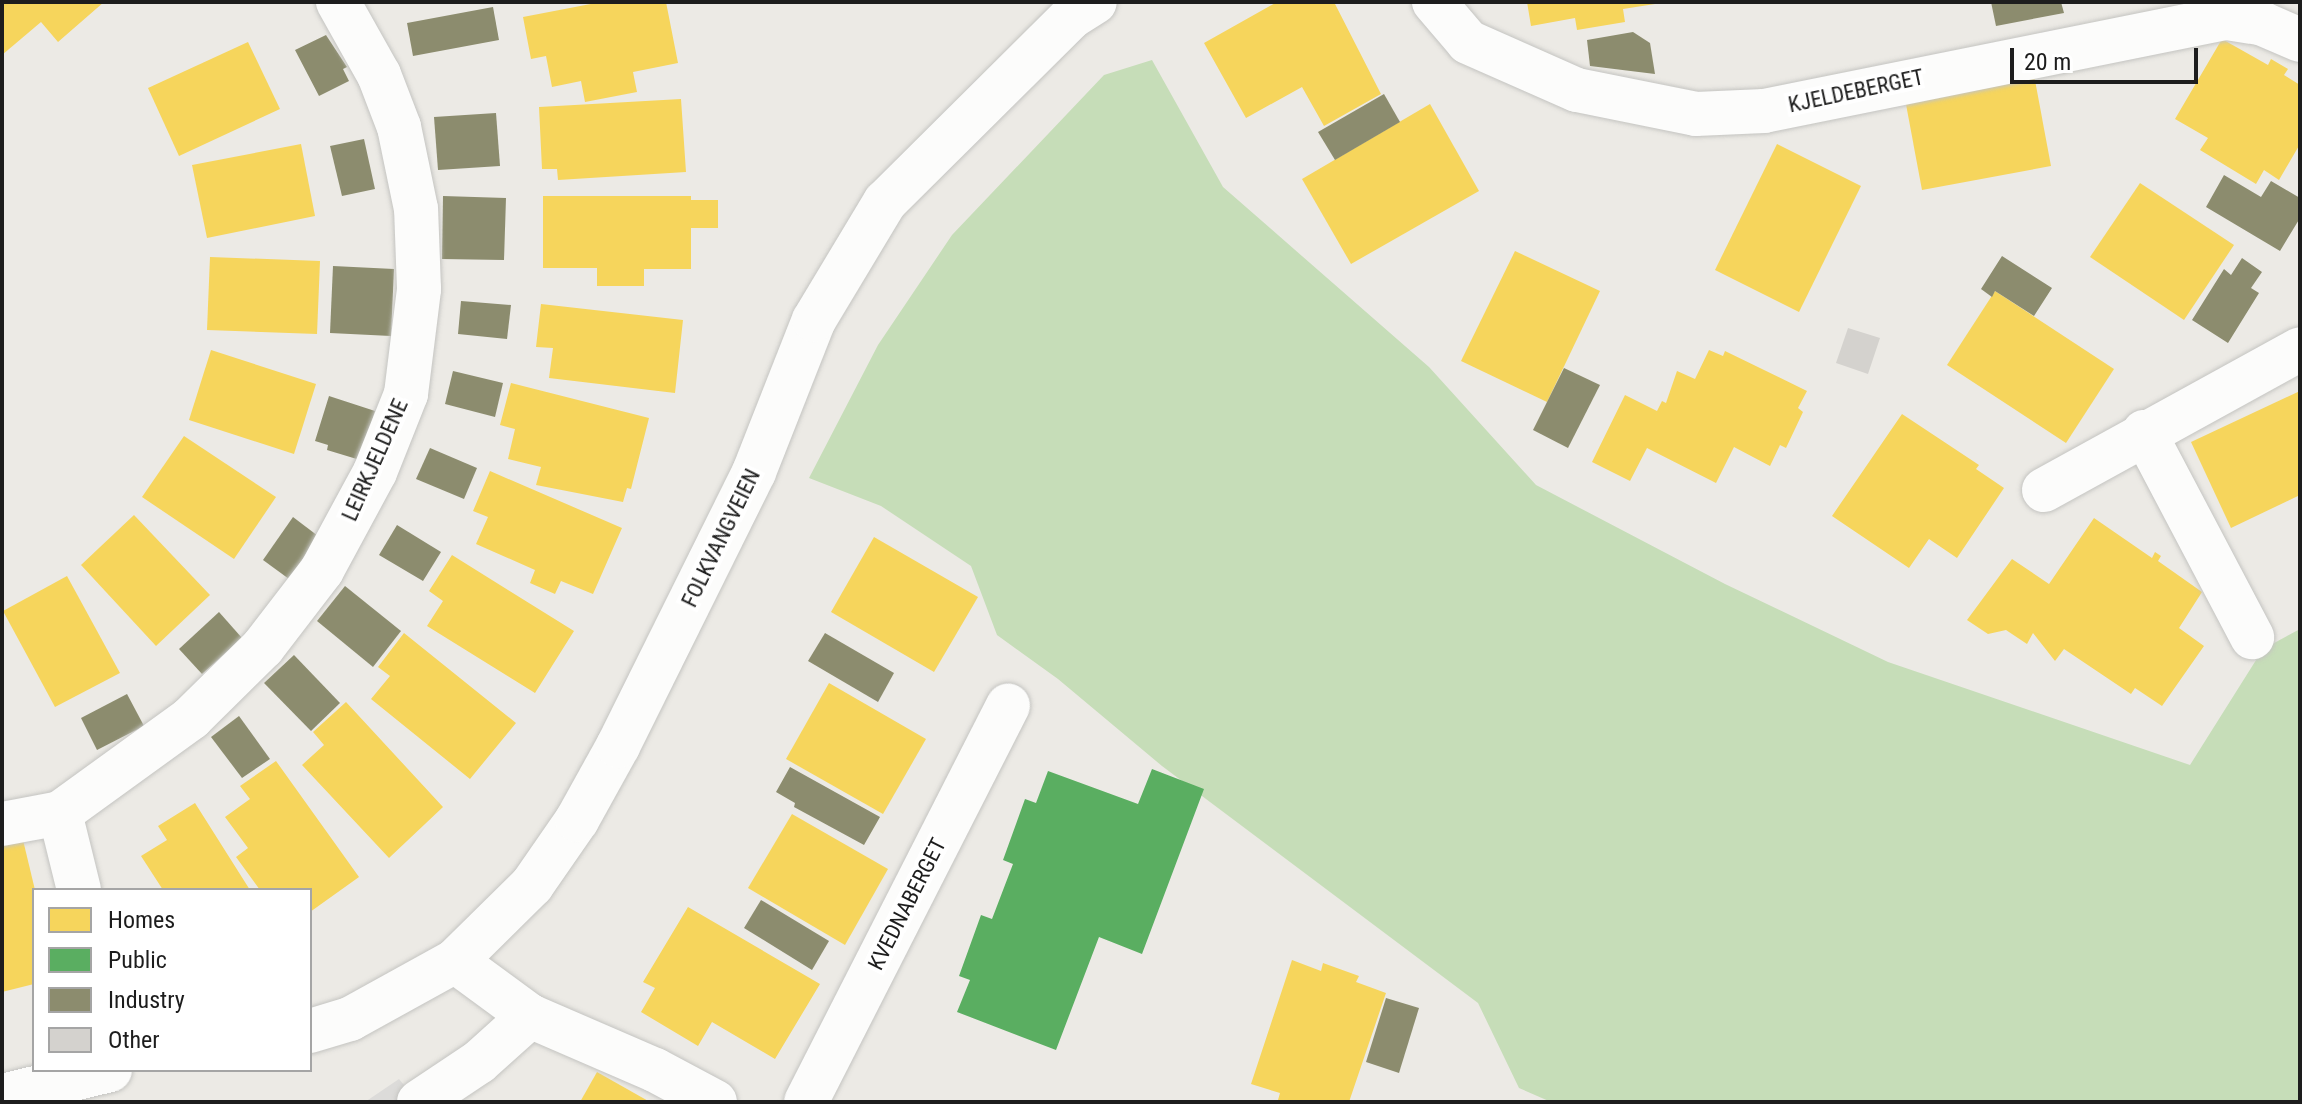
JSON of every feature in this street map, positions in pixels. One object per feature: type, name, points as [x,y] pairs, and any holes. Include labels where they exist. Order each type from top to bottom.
[{"type":"street","name":"LEIRKJELDENE","points":[[2,824],[60,813],[191,718],[263,647],[322,570],[375,472],[406,394],[419,289],[416,209],[399,127],[384,88],[338,2]]},
{"type":"street","name":"KJELDEBERGET","points":[[1434,2],[1468,42],[1577,90],[1696,114],[1764,111],[2227,18],[2263,24],[2300,40]]},
{"type":"street","name":"FOLKVANGVEIEN","points":[[312,1030],[350,1019],[455,961],[532,885],[577,820],[618,746],[754,472],[814,320],[885,202],[1076,7]]},
{"type":"street","points":[[2044,490],[2144,432],[2300,349]]},
{"type":"street","points":[[2144,432],[2252,637]]},
{"type":"street","name":"KVEDNABERGET","points":[[806,1102],[1008,705]]},
{"type":"street","points":[[60,813],[79,888]]},
{"type":"street","points":[[455,961],[530,1016],[655,1070],[715,1102]]},
{"type":"street","points":[[419,1102],[479,1062],[530,1016]]},
{"type":"street","points":[[2,1096],[102,1072]]},
{"type":"green space","points":[[1152,60],[1223,187],[1429,367],[1536,485],[1725,584],[1888,662],[2190,765],[2263,649],[2300,629],[2300,1102],[1551,1102],[1519,1088],[1478,1003],[1162,766],[1058,679],[997,635],[971,566],[881,506],[809,478],[878,345],[952,235],[1104,75]]},
{"type":"shaded area","points":[[399,1079],[418,1102],[365,1102]]},
{"type":"building: Homes","points":[[2,2],[104,2],[58,42],[41,22],[2,55]]},
{"type":"building: Homes","points":[[601,2],[666,2],[678,63],[633,72],[637,92],[585,102],[581,81],[552,87],[546,56],[531,59],[523,17]]},
{"type":"building: Homes","points":[[1277,2],[1334,2],[1381,94],[1324,126],[1302,87],[1246,118],[1204,43]]},
{"type":"building: Homes","points":[[1527,2],[1655,4],[1623,9],[1625,22],[1577,30],[1575,18],[1531,26]]},
{"type":"building: Homes","points":[[2222,39],[2268,65],[2271,59],[2288,69],[2284,75],[2300,85],[2300,144],[2279,180],[2264,170],[2256,184],[2200,150],[2208,138],[2175,119]]},
{"type":"building: Homes","points":[[248,42],[280,109],[179,156],[148,88]]},
{"type":"building: Homes","points":[[2034,75],[2051,166],[1922,190],[1905,99]]},
{"type":"building: Homes","points":[[681,99],[686,172],[558,180],[557,169],[542,169],[539,107]]},
{"type":"building: Homes","points":[[1430,104],[1479,191],[1351,264],[1302,179]]},
{"type":"building: Homes","points":[[301,144],[315,216],[207,238],[192,165]]},
{"type":"building: Homes","points":[[1777,144],[1861,186],[1799,312],[1715,270]]},
{"type":"building: Homes","points":[[2140,183],[2234,245],[2184,320],[2090,257]]},
{"type":"building: Homes","points":[[543,196],[691,196],[691,200],[718,200],[718,228],[691,228],[691,269],[644,269],[644,286],[597,286],[597,268],[543,268]]},
{"type":"building: Homes","points":[[1515,251],[1600,291],[1547,402],[1461,361]]},
{"type":"building: Homes","points":[[210,257],[320,261],[317,334],[207,330]]},
{"type":"building: Homes","points":[[1995,291],[2114,369],[2066,443],[1947,365]]},
{"type":"building: Homes","points":[[541,304],[683,320],[675,393],[549,378],[553,348],[536,347]]},
{"type":"building: Homes","points":[[211,350],[316,384],[294,454],[189,420]]},
{"type":"building: Homes","points":[[1709,350],[1723,356],[1725,351],[1807,391],[1798,408],[1803,412],[1786,448],[1780,445],[1770,466],[1734,447],[1716,483],[1647,448],[1630,481],[1592,462],[1625,395],[1657,411],[1662,401],[1666,403],[1677,371],[1695,379]]},
{"type":"building: Homes","points":[[511,383],[649,418],[631,489],[627,488],[623,502],[536,485],[541,467],[508,459],[515,429],[500,425]]},
{"type":"building: Homes","points":[[2300,391],[2300,495],[2231,528],[2191,442]]},
{"type":"building: Homes","points":[[1902,414],[1979,465],[1976,469],[2004,488],[1957,558],[1929,539],[1909,568],[1832,516]]},
{"type":"building: Homes","points":[[184,436],[276,497],[234,559],[142,497]]},
{"type":"building: Homes","points":[[490,471],[622,528],[593,594],[561,581],[555,594],[530,583],[535,570],[476,544],[488,517],[473,511]]},
{"type":"building: Homes","points":[[134,515],[210,595],[156,646],[81,565]]},
{"type":"building: Homes","points":[[2094,518],[2152,558],[2155,552],[2161,556],[2158,561],[2202,592],[2179,628],[2204,646],[2162,706],[2135,688],[2131,694],[2064,649],[2055,661],[2033,633],[2027,644],[2006,630],[1988,634],[1967,620],[2012,559],[2049,584]]},
{"type":"building: Homes","points":[[874,537],[978,597],[934,672],[831,612]]},
{"type":"building: Homes","points":[[452,555],[574,631],[535,693],[427,626],[443,601],[429,591]]},
{"type":"building: Homes","points":[[67,576],[120,673],[55,707],[3,611]]},
{"type":"building: Homes","points":[[404,633],[516,723],[470,779],[371,699],[390,676],[378,667]]},
{"type":"building: Homes","points":[[829,683],[926,739],[883,814],[786,759]]},
{"type":"building: Homes","points":[[346,702],[443,807],[389,858],[302,765],[324,745],[313,732]]},
{"type":"building: Homes","points":[[276,761],[359,877],[312,911],[312,888],[259,888],[236,857],[248,848],[225,817],[250,799],[240,786]]},
{"type":"building: Homes","points":[[195,803],[249,888],[162,888],[141,856],[167,840],[158,826]]},
{"type":"building: Homes","points":[[792,814],[888,869],[845,945],[748,888]]},
{"type":"building: Homes","points":[[23,840],[35,888],[32,888],[32,984],[2,992],[2,845]]},
{"type":"building: Homes","points":[[688,907],[820,984],[775,1059],[712,1022],[698,1046],[641,1012],[655,988],[643,982]]},
{"type":"building: Homes","points":[[1292,960],[1321,971],[1323,963],[1359,976],[1356,982],[1386,993],[1349,1102],[1283,1102],[1278,1100],[1280,1093],[1251,1084]]},
{"type":"building: Homes","points":[[597,1072],[650,1102],[580,1102]]},
{"type":"building: Public","points":[[1152,769],[1204,789],[1142,954],[1099,937],[1056,1050],[957,1012],[970,980],[959,976],[981,915],[992,919],[1013,864],[1003,860],[1025,799],[1036,803],[1048,771],[1138,804]]},
{"type":"building: Industry","points":[[1991,2],[2061,2],[2064,13],[1996,26]]},
{"type":"building: Industry","points":[[493,7],[499,40],[413,56],[407,23]]},
{"type":"building: Industry","points":[[1633,32],[1650,43],[1655,74],[1590,66],[1587,40]]},
{"type":"building: Industry","points":[[326,35],[347,67],[343,69],[349,81],[319,96],[295,50]]},
{"type":"building: Industry","points":[[1384,94],[1400,122],[1335,160],[1318,132]]},
{"type":"building: Industry","points":[[496,113],[500,166],[438,170],[434,117]]},
{"type":"building: Industry","points":[[364,139],[375,189],[342,196],[330,146]]},
{"type":"building: Industry","points":[[2224,175],[2261,197],[2271,181],[2300,198],[2300,218],[2280,251],[2206,207]]},
{"type":"building: Industry","points":[[443,196],[506,198],[504,260],[442,259]]},
{"type":"building: Industry","points":[[2002,256],[2052,288],[2034,316],[1995,291],[1992,297],[1981,289]]},
{"type":"building: Industry","points":[[2242,258],[2262,272],[2251,288],[2259,293],[2228,343],[2192,320],[2224,269],[2231,275]]},
{"type":"building: Industry","points":[[333,266],[394,269],[391,336],[330,333]]},
{"type":"building: Industry","points":[[461,301],[511,305],[507,339],[458,334]]},
{"type":"building: Industry","points":[[1564,368],[1600,385],[1568,448],[1533,430]]},
{"type":"building: Industry","points":[[453,371],[503,383],[495,417],[445,404]]},
{"type":"building: Industry","points":[[329,396],[375,411],[360,460],[327,450],[328,445],[315,441]]},
{"type":"building: Industry","points":[[430,448],[477,468],[464,499],[416,479]]},
{"type":"building: Industry","points":[[293,517],[318,536],[289,579],[263,560]]},
{"type":"building: Industry","points":[[397,525],[441,552],[423,581],[379,555]]},
{"type":"building: Industry","points":[[345,586],[401,631],[373,667],[317,621]]},
{"type":"building: Industry","points":[[219,612],[242,638],[202,674],[179,649]]},
{"type":"building: Industry","points":[[825,633],[894,673],[878,702],[808,661]]},
{"type":"building: Industry","points":[[294,655],[340,703],[311,731],[264,683]]},
{"type":"building: Industry","points":[[127,694],[144,726],[97,750],[81,718]]},
{"type":"building: Industry","points":[[239,716],[270,759],[242,778],[211,737]]},
{"type":"building: Industry","points":[[790,767],[880,817],[864,845],[794,807],[795,803],[776,792]]},
{"type":"building: Industry","points":[[761,900],[829,941],[812,970],[744,928]]},
{"type":"building: Industry","points":[[1386,998],[1419,1008],[1399,1073],[1366,1062]]},
{"type":"building: Other","points":[[1848,328],[1880,338],[1868,374],[1836,363]]}]
